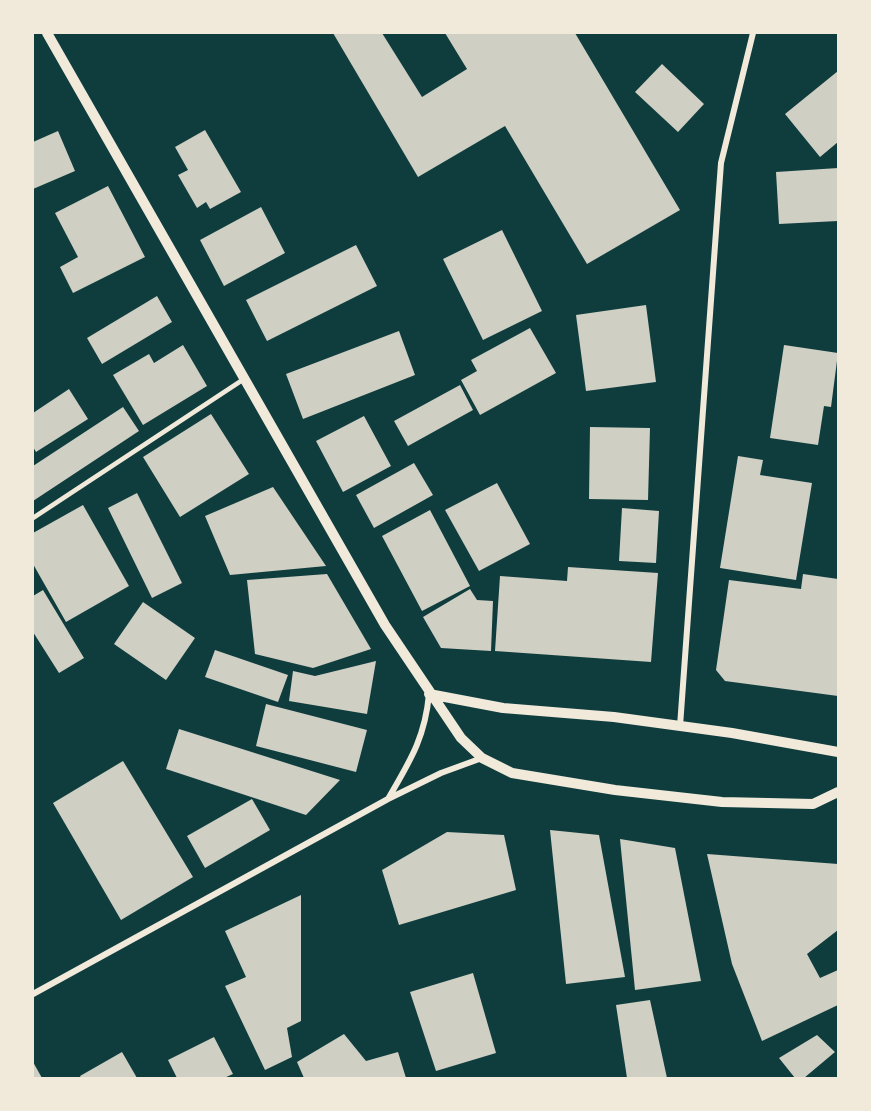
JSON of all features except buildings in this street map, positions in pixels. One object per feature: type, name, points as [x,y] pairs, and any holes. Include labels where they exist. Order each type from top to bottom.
[{"type":"street","points":[[46,33],[385,625],[461,738],[482,758],[512,773],[615,790],[723,802],[813,804],[838,792]]},
{"type":"street","points":[[680,726],[721,163],[753,33]]},
{"type":"street","points":[[429,693],[503,708],[680,726],[838,752]]},
{"type":"street","points":[[388,799],[416,752],[426,723],[429,693]]},
{"type":"street","points":[[33,994],[388,799],[441,773],[482,758]]},
{"type":"lane","points":[[33,518],[244,379]]}]
